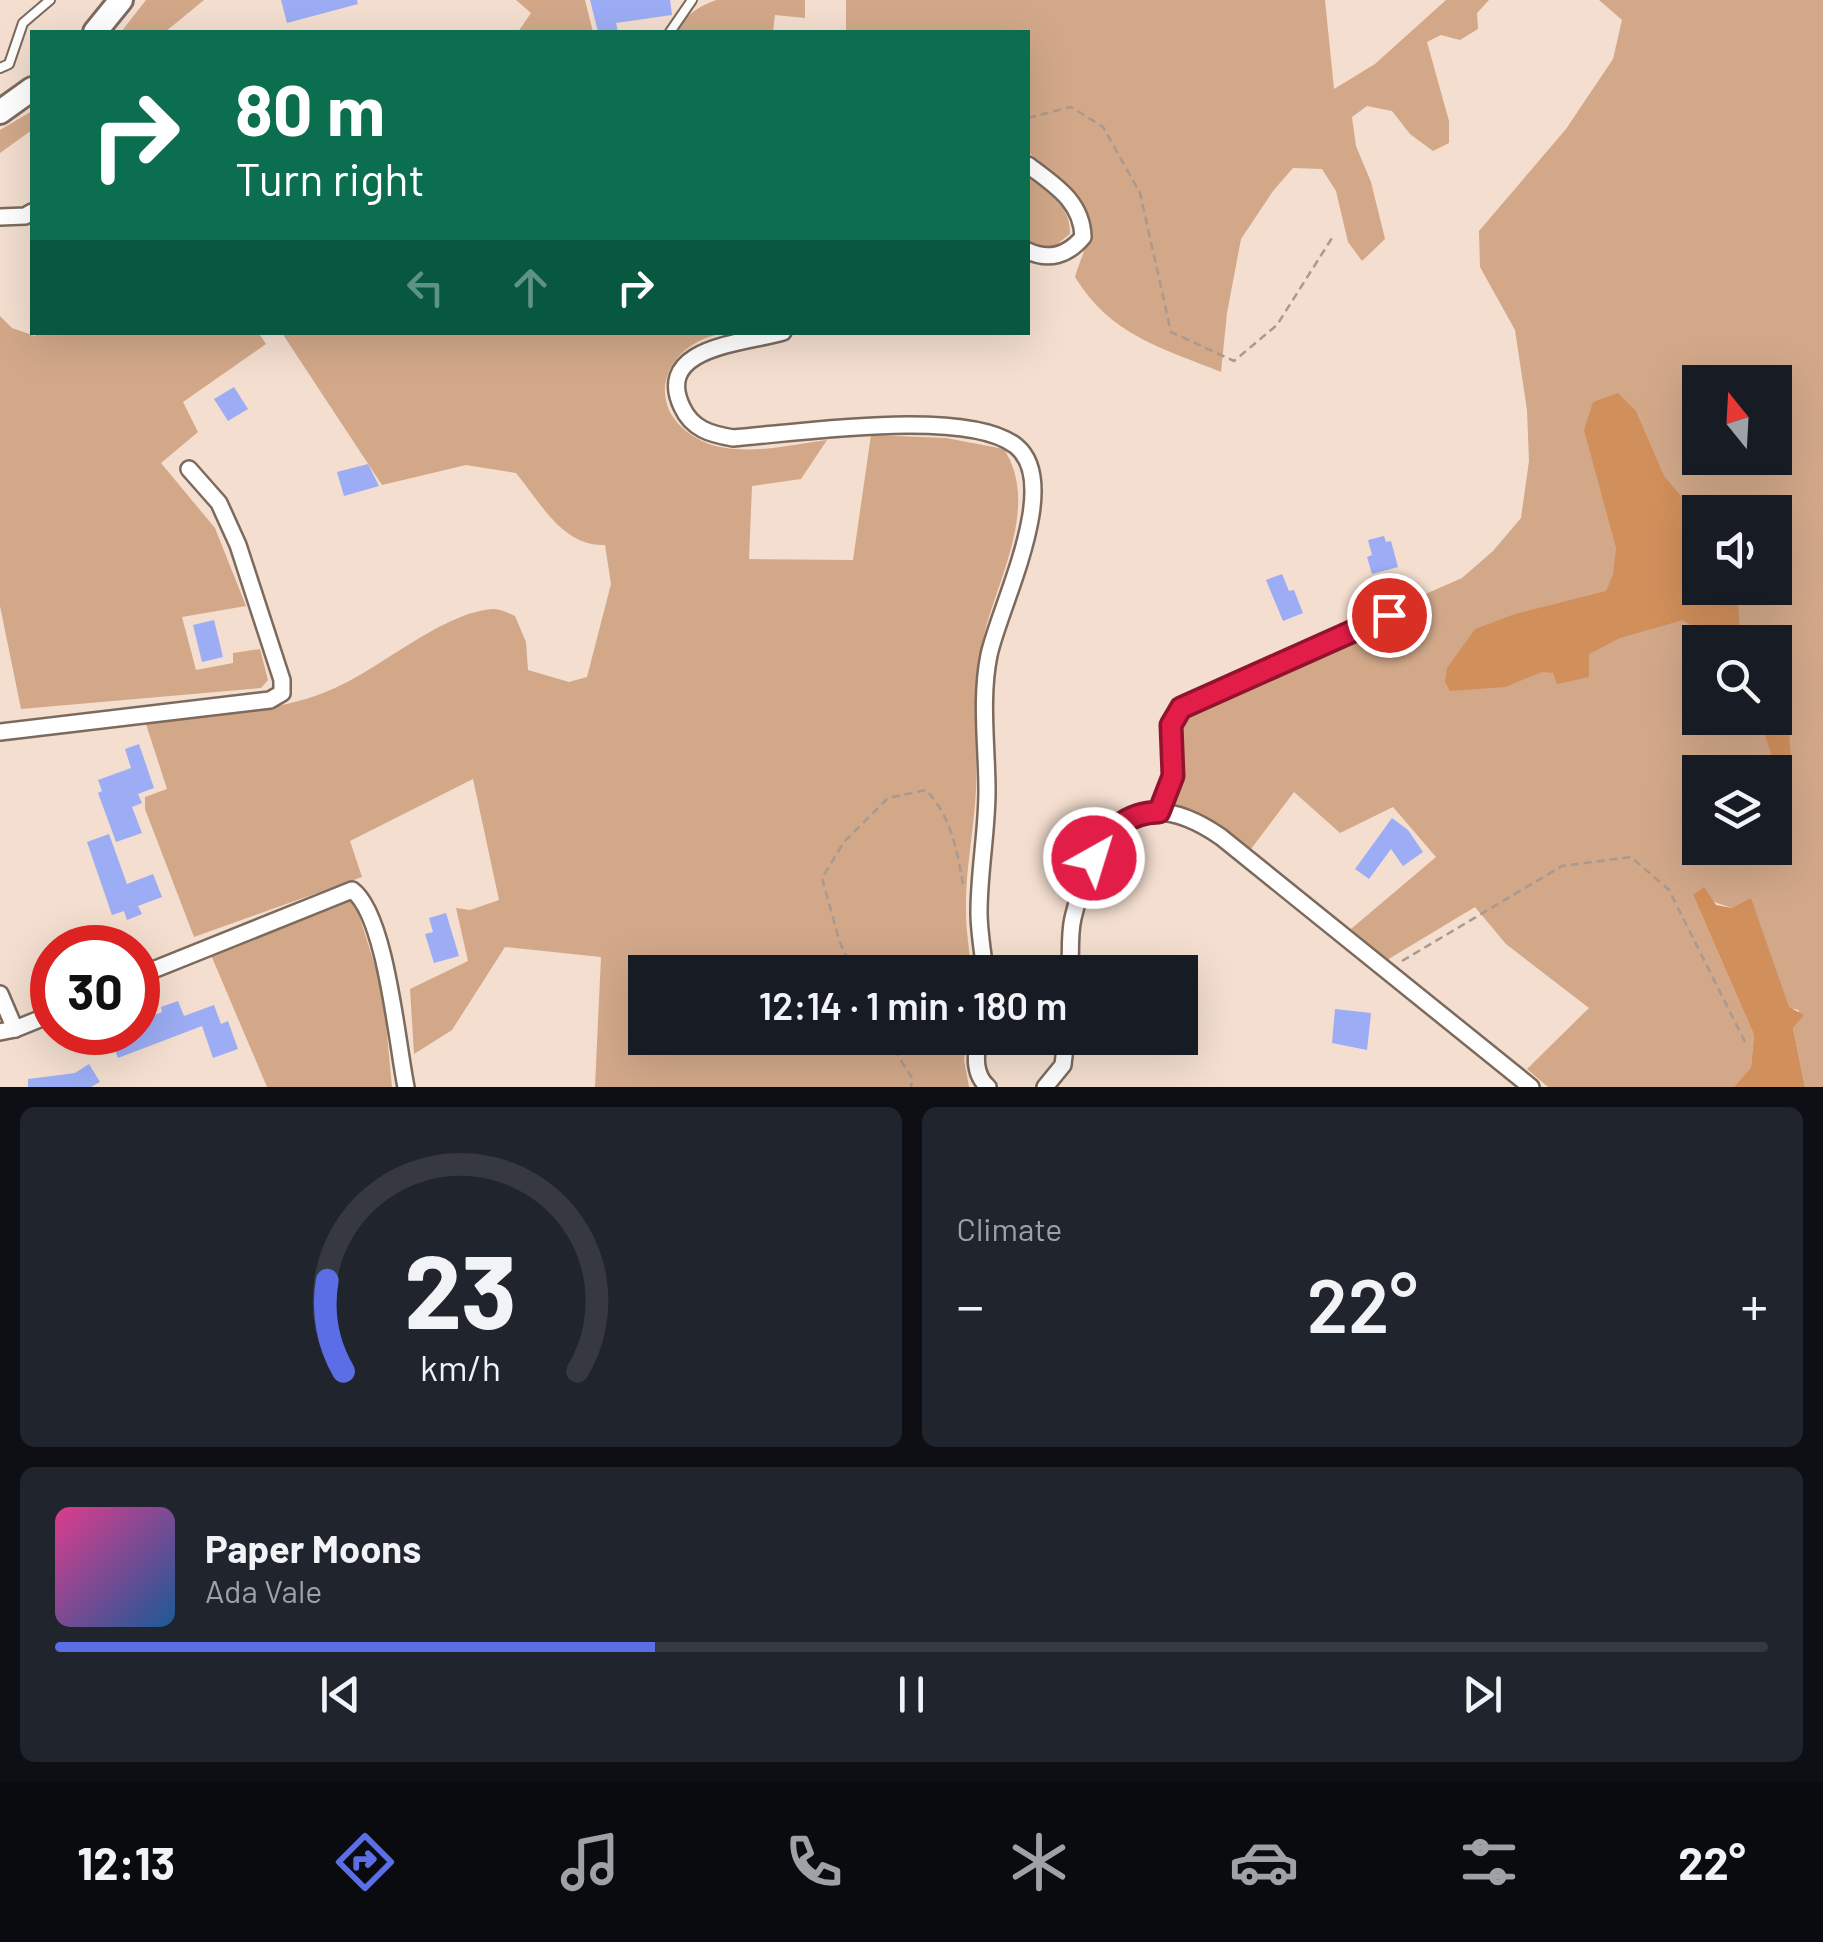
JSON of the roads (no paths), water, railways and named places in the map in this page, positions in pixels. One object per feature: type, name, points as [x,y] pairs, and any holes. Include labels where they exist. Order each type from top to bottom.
[{"type":"main road","points":[[98,30],[121,0]]},
{"type":"main road","points":[[0,112],[30,91]]},
{"type":"street","points":[[1030,167],[1075,204],[1083,237],[1072,250],[1055,256],[1030,250]]},
{"type":"street","points":[[0,218],[30,213]]},
{"type":"street","points":[[769,335],[698,353],[684,365],[677,385],[679,402],[688,420],[702,430],[733,438],[945,424],[1002,438],[1021,450],[1028,460],[1033,498],[1030,527],[989,656],[985,723],[987,795],[979,914],[983,955]]},
{"type":"street","points":[[0,732],[270,700],[282,693],[282,680],[238,544],[219,503],[189,469]]},
{"type":"street","points":[[1071,955],[1073,920],[1103,842],[1125,820],[1141,812],[1195,819],[1531,1087]]},
{"type":"street","points":[[160,967],[352,890],[360,898],[384,957],[406,1087]]},
{"type":"street","points":[[0,994],[8,1030]]},
{"type":"street","points":[[977,1055],[976,1064],[988,1087]]},
{"type":"street","points":[[1045,1087],[1062,1065],[1063,1055]]},
{"type":"lane","points":[[0,68],[10,64],[23,23],[50,0]]},
{"type":"lane","points":[[671,30],[692,0]]},
{"type":"lane","points":[[1159,812],[1173,776],[1171,725],[1181,708],[1389,615]]}]
